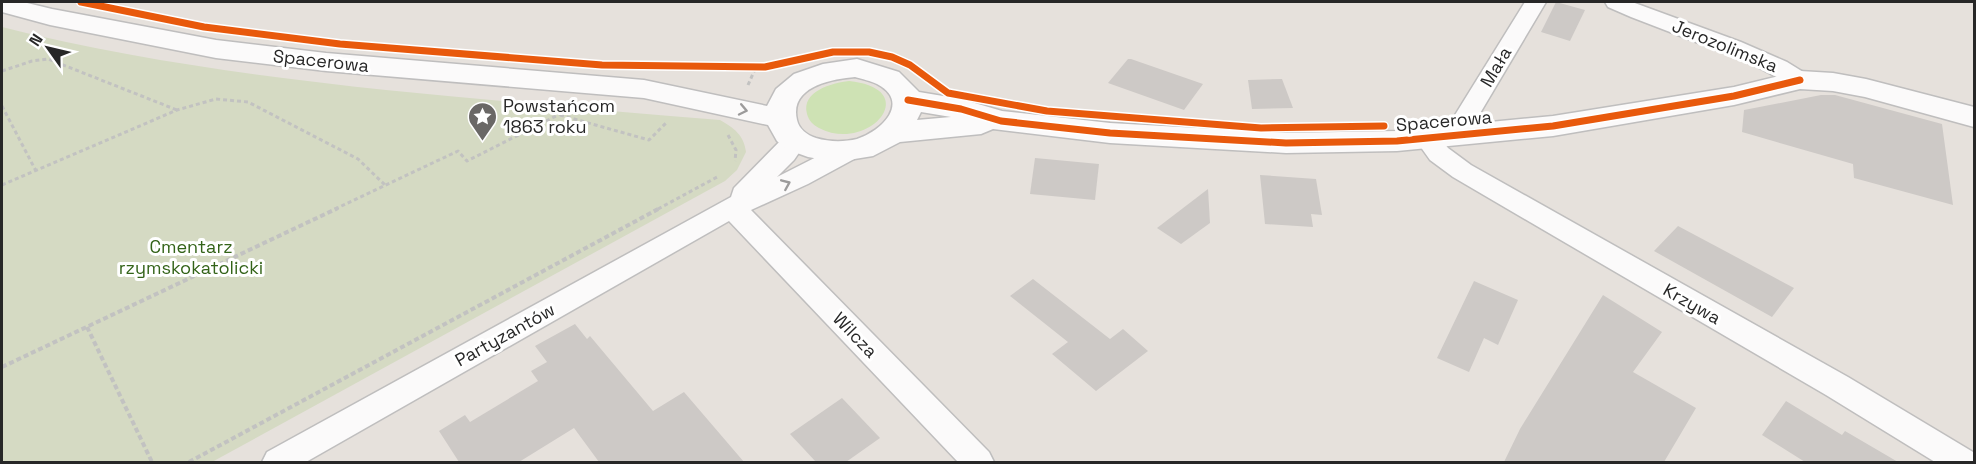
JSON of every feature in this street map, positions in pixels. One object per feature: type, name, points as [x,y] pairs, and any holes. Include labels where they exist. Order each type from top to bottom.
[{"type":"street","name":"Mała","points":[[1469,135],[1467,115],[1535,2]]},
{"type":"street","name":"Jerozolimska","points":[[1616,2],[1695,35],[1769,62],[1800,80],[1833,82],[1866,88],[1974,117]]},
{"type":"street","name":"Spacerowa","points":[[2,4],[50,17],[216,49],[326,62],[644,89],[788,116]]},
{"type":"street","points":[[857,68],[876,72],[891,79],[902,88],[908,100],[905,122],[896,132],[883,141],[866,148],[847,152],[818,150],[788,116],[802,80],[838,69],[857,68]]},
{"type":"street","name":"Spacerowa","points":[[908,100],[961,110],[1001,121],[1110,133],[1286,143],[1428,139],[1553,126],[1766,90],[1800,80]]},
{"type":"street","name":"Partyzantów","points":[[732,207],[785,154],[788,116]]},
{"type":"street","name":"Spacerowa","points":[[896,132],[956,128],[1001,121]]},
{"type":"street","name":"Krzywa","points":[[1428,139],[1439,154],[1456,167],[1838,386],[1962,462]]},
{"type":"street","name":"Partyzantów","points":[[278,462],[732,207],[799,178],[847,152]]},
{"type":"street","name":"Wilcza","points":[[732,207],[978,462]]},
{"type":"path","points":[[2,71],[32,61],[48,59],[177,110]]},
{"type":"path","points":[[2,185],[177,110],[216,99],[248,102],[358,159],[385,185]]},
{"type":"path","points":[[2,106],[36,171]]},
{"type":"path","points":[[2,367],[458,151],[467,161],[560,115],[649,140],[665,122],[676,122]]},
{"type":"path","points":[[725,132],[733,141],[736,150],[736,160],[730,169]]},
{"type":"path","points":[[189,462],[720,176]]},
{"type":"path","points":[[87,327],[152,462]]},
{"type":"green space","name":"Cmentarz rzymskokatolicki","points":[[2,27],[145,57],[289,79],[553,106],[720,120],[738,133],[746,152],[737,170],[725,181],[212,462],[2,462]]},
{"type":"green space","points":[[849,81],[872,86],[883,95],[886,106],[881,117],[870,127],[855,133],[837,134],[815,126],[807,114],[806,106],[809,99],[827,86]]},
{"type":"building","points":[[1556,2],[1585,10],[1570,41],[1541,32]]},
{"type":"building","points":[[1128,59],[1203,84],[1184,110],[1108,83]]},
{"type":"building","points":[[1282,79],[1293,108],[1252,109],[1248,80]]},
{"type":"building","points":[[1821,95],[1835,95],[1942,124],[1953,205],[1854,178],[1853,164],[1742,132],[1744,110]]},
{"type":"building","points":[[1035,158],[1099,164],[1095,200],[1030,194]]},
{"type":"building","points":[[1260,175],[1316,179],[1322,215],[1311,214],[1313,227],[1265,224]]},
{"type":"building","points":[[1208,189],[1210,223],[1181,244],[1157,228]]},
{"type":"building","points":[[1678,226],[1794,288],[1772,317],[1654,251]]},
{"type":"building","points":[[1033,279],[1110,339],[1123,329],[1148,351],[1096,391],[1052,354],[1068,342],[1010,296]]},
{"type":"building","points":[[1474,281],[1518,300],[1498,345],[1484,338],[1469,372],[1437,358]]},
{"type":"building","points":[[1603,295],[1662,332],[1633,372],[1696,408],[1664,462],[1504,462],[1520,429]]},
{"type":"building","points":[[575,324],[587,339],[590,336],[653,411],[684,392],[744,462],[599,462],[574,428],[519,462],[459,462],[439,431],[465,415],[470,422],[538,381],[531,371],[547,362],[535,346]]},
{"type":"building","points":[[842,398],[880,438],[846,462],[816,462],[790,434]]},
{"type":"building","points":[[1786,401],[1842,435],[1845,431],[1898,462],[1805,462],[1762,435]]},
{"type":"cycle path","points":[[81,2],[204,27],[340,44],[602,65],[765,67],[833,52],[869,52],[892,57],[910,65],[948,93],[1047,111],[1261,128],[1384,126]]},
{"type":"cycle path","points":[[908,100],[961,109],[1001,121],[1110,133],[1286,143],[1397,141],[1553,126],[1734,96],[1800,80]]},
{"type":"place","name":"Powstańcom 1863 roku","points":[[482,142]]}]
